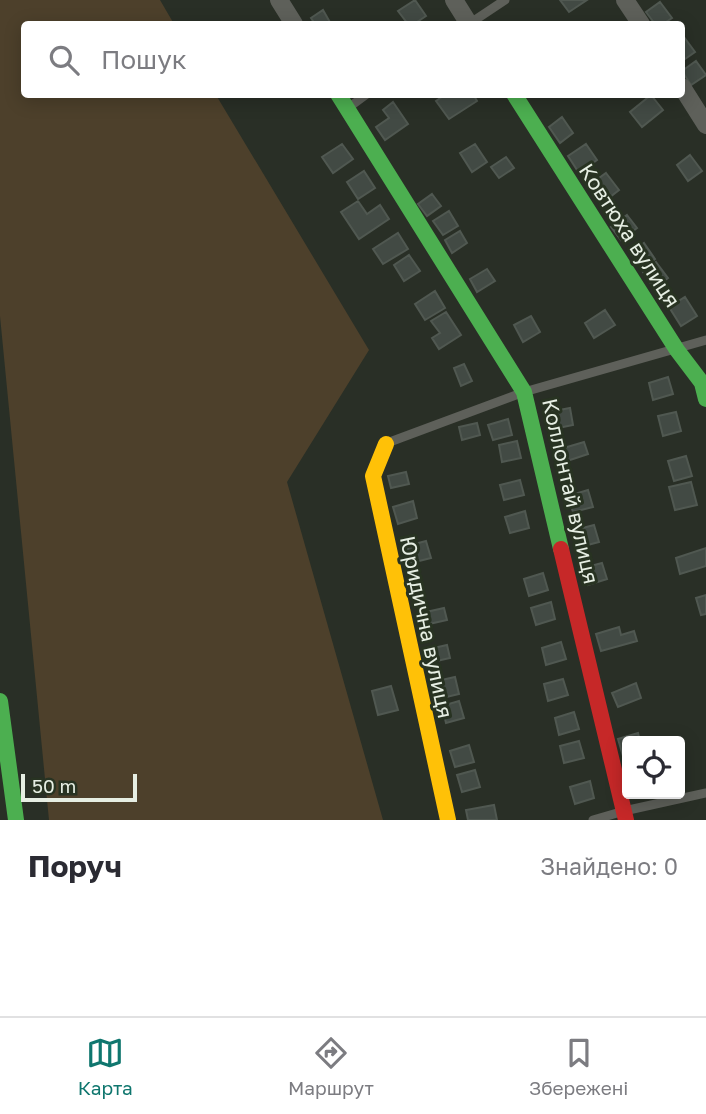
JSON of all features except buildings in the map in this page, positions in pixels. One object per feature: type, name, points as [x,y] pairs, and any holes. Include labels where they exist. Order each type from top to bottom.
[{"type":"street","points":[[279,0],[292,21]]},
{"type":"street","points":[[454,0],[467,21]]},
{"type":"street","points":[[625,0],[639,21]]},
{"type":"street","points":[[685,93],[706,125]]},
{"type":"street","name":"Ковтюха вулиця","points":[[517,98],[677,350],[702,383],[706,399]]},
{"type":"street","name":"Коллонтай вулиця","points":[[342,102],[524,392],[625,815]]},
{"type":"street","name":"Юридична вулиця","points":[[386,444],[373,476],[448,820]]},
{"type":"street","points":[[0,701],[16,820]]},
{"type":"lane","points":[[474,21],[505,0]]},
{"type":"lane","points":[[386,444],[524,392],[706,340]]},
{"type":"lane","points":[[593,820],[625,815],[706,793]]},
{"type":"shaded area","points":[[0,0],[160,0],[172,21],[21,21],[21,98],[218,98],[369,350],[287,482],[383,820],[49,820],[0,316]]},
{"type":"traffic: fast","points":[[340,98],[524,392],[561,549]]},
{"type":"traffic: fast","points":[[517,98],[677,350],[702,383],[706,399]]},
{"type":"traffic: fast","points":[[0,701],[16,820]]},
{"type":"traffic: slow","points":[[386,444],[373,476],[448,820]]},
{"type":"traffic: jam","points":[[561,549],[626,820]]}]
